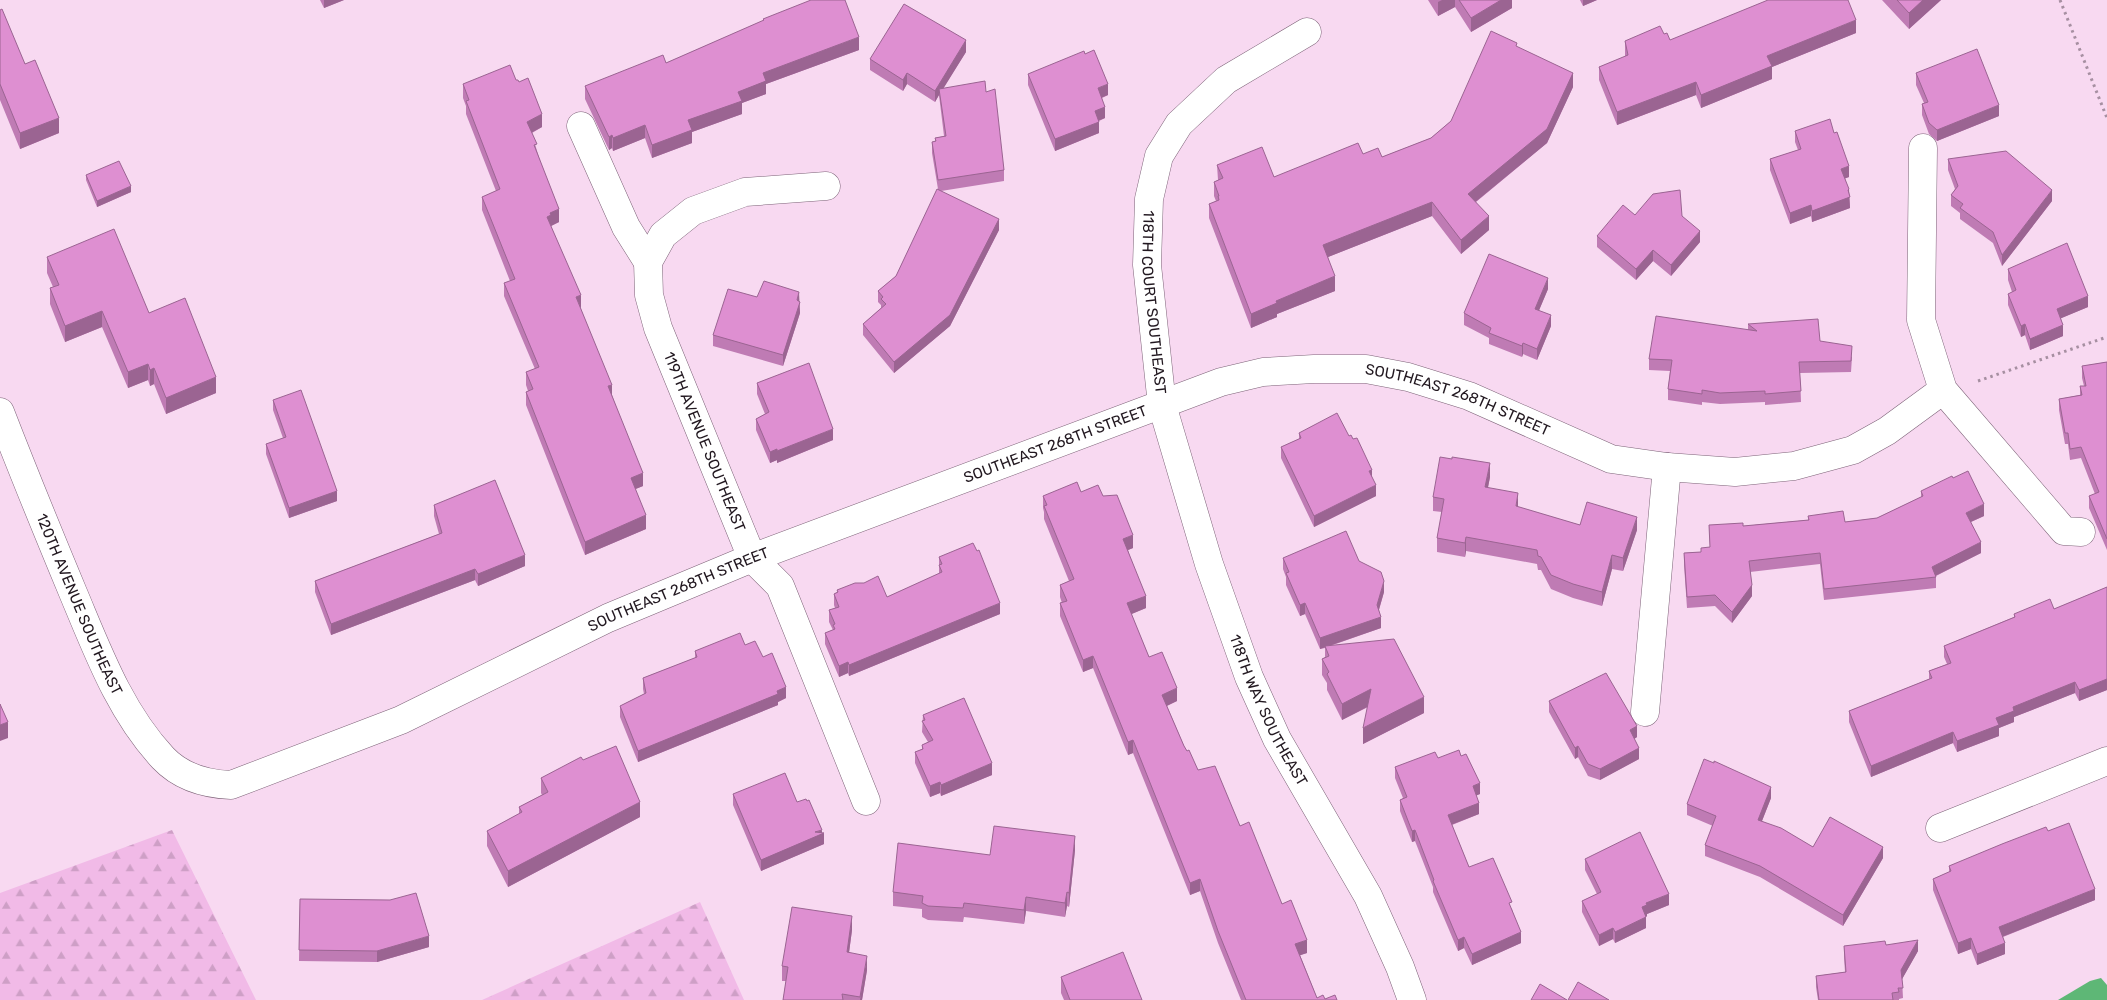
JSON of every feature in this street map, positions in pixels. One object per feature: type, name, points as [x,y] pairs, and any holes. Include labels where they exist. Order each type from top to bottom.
[{"type":"street","name":"118TH COURT SOUTHEAST","points":[[1162,405],[1147,265],[1149,199],[1160,156],[1179,124],[1226,80],[1307,32]]},
{"type":"street","points":[[581,126],[626,227],[648,262],[663,235],[694,211],[745,192],[826,186]]},
{"type":"street","points":[[1923,148],[1921,320],[1943,390],[2064,530],[2081,532]]},
{"type":"street","name":"119TH AVENUE SOUTHEAST","points":[[648,262],[649,295],[658,328],[752,558],[780,586],[866,801]]},
{"type":"street","name":"SOUTHEAST 268TH STREET","points":[[188,776],[209,784],[231,786],[401,720],[608,618],[752,558],[1221,382],[1263,372],[1314,369],[1366,369],[1408,377],[1469,396],[1612,459],[1667,467],[1735,472],[1794,466],[1853,450],[1887,432],[1943,390]]},
{"type":"street","name":"118TH WAY SOUTHEAST","points":[[1162,405],[1209,564],[1249,677],[1278,739],[1368,896],[1400,967],[1412,1000]]},
{"type":"street","name":"120TH AVENUE SOUTHEAST","points":[[0,412],[102,661],[132,720],[164,759],[188,776]]},
{"type":"street","points":[[1645,712],[1667,467]]},
{"type":"street","points":[[1940,828],[2107,761]]},
{"type":"path","points":[[2060,0],[2107,118]]},
{"type":"path","points":[[1943,390],[1992,378],[2107,337]]},
{"type":"green space","points":[[172,830],[256,1000],[0,1000],[0,893]]},
{"type":"green space","points":[[700,902],[744,1000],[482,1000]]},
{"type":"shaded area","points":[[2101,978],[2107,985],[2107,1000],[2058,1000],[2090,981]]},
{"type":"building","points":[[811,0],[845,0],[859,37],[763,73],[766,81],[738,92],[742,101],[688,120],[692,130],[652,145],[645,125],[613,138],[612,135],[609,137],[585,86],[663,55],[666,63],[763,19]]},
{"type":"building","points":[[1459,0],[1501,0],[1471,18]]},
{"type":"building","points":[[1768,0],[1848,0],[1856,20],[1767,56],[1772,66],[1701,95],[1696,82],[1617,112],[1599,67],[1628,55],[1625,41],[1660,26],[1664,34],[1667,33],[1670,40]]},
{"type":"building","points":[[1897,0],[1923,0],[1909,13]]},
{"type":"building","points":[[904,4],[966,40],[935,91],[907,73],[903,80],[870,59]]},
{"type":"building","points":[[2,9],[25,64],[35,60],[59,118],[20,133],[0,84],[0,10]]},
{"type":"building","points":[[1491,31],[1517,43],[1516,46],[1573,73],[1547,129],[1468,194],[1489,216],[1461,240],[1432,202],[1323,245],[1335,276],[1276,301],[1277,303],[1251,314],[1209,204],[1219,200],[1214,182],[1223,178],[1217,165],[1262,147],[1274,177],[1358,143],[1363,154],[1378,148],[1382,157],[1431,138],[1451,121]]},
{"type":"building","points":[[1977,49],[1999,105],[1937,130],[1929,123],[1922,104],[1928,102],[1916,73]]},
{"type":"building","points":[[1094,50],[1108,84],[1098,88],[1105,107],[1095,111],[1099,122],[1055,139],[1028,74],[1084,51],[1085,54]]},
{"type":"building","points":[[510,65],[516,80],[519,82],[528,78],[542,114],[527,122],[537,144],[534,145],[559,209],[550,213],[551,215],[547,217],[581,295],[576,297],[612,385],[608,386],[643,473],[631,478],[646,515],[585,542],[526,392],[533,389],[526,372],[539,367],[504,283],[515,279],[482,197],[500,189],[466,101],[469,100],[463,84]]},
{"type":"building","points":[[985,81],[986,92],[995,89],[1004,170],[938,180],[932,142],[936,141],[935,138],[946,136],[939,89]]},
{"type":"building","points":[[1830,119],[1834,133],[1837,132],[1849,166],[1841,169],[1850,197],[1812,211],[1811,205],[1790,213],[1770,159],[1801,149],[1795,131]]},
{"type":"building","points":[[2006,151],[2052,190],[2002,255],[1993,232],[1960,208],[1963,204],[1951,195],[1958,186],[1948,159]]},
{"type":"building","points":[[119,161],[131,186],[97,201],[86,175]]},
{"type":"building","points":[[937,189],[999,219],[950,315],[894,362],[863,324],[886,304],[881,299],[883,297],[878,291],[896,276]]},
{"type":"building","points":[[1680,190],[1682,216],[1700,231],[1671,265],[1653,250],[1636,269],[1597,236],[1623,205],[1635,215],[1653,194]]},
{"type":"building","points":[[114,229],[149,313],[185,298],[216,377],[166,398],[154,368],[150,370],[148,364],[128,372],[102,311],[65,326],[50,288],[59,285],[47,257]]},
{"type":"building","points":[[2067,243],[2088,296],[2057,309],[2063,325],[2030,339],[2025,324],[2021,326],[2008,294],[2016,290],[2008,269]]},
{"type":"building","points":[[1489,254],[1548,278],[1535,309],[1551,315],[1537,349],[1523,343],[1522,346],[1489,333],[1491,328],[1464,313]]},
{"type":"building","points":[[764,281],[799,292],[797,300],[800,302],[783,355],[713,335],[728,289],[757,297]]},
{"type":"building","points":[[1656,316],[1757,331],[1748,324],[1818,319],[1820,341],[1852,346],[1851,361],[1799,362],[1801,391],[1765,394],[1765,391],[1720,393],[1702,390],[1702,394],[1668,389],[1672,360],[1649,359]]},
{"type":"building","points":[[2107,362],[2107,539],[2089,496],[2099,492],[2081,447],[2070,449],[2059,399],[2082,395],[2080,386],[2086,386],[2082,366]]},
{"type":"building","points":[[809,363],[833,429],[770,452],[756,419],[769,412],[757,383]]},
{"type":"building","points":[[301,390],[337,491],[289,508],[266,444],[286,437],[273,400]]},
{"type":"building","points":[[1337,413],[1349,436],[1351,435],[1353,439],[1357,438],[1372,470],[1369,471],[1376,485],[1314,516],[1281,447],[1301,438],[1299,433]]},
{"type":"building","points":[[1440,457],[1490,463],[1485,487],[1518,493],[1516,506],[1580,525],[1587,502],[1637,517],[1623,558],[1612,555],[1602,592],[1573,584],[1551,575],[1541,557],[1538,556],[1537,550],[1466,537],[1465,543],[1437,538],[1444,499],[1433,497]]},
{"type":"building","points":[[1968,471],[1984,504],[1966,513],[1981,542],[1932,567],[1936,577],[1824,589],[1820,553],[1749,561],[1752,585],[1732,612],[1715,595],[1687,597],[1684,553],[1701,552],[1701,548],[1710,547],[1709,525],[1743,523],[1743,526],[1809,520],[1808,516],[1843,511],[1845,522],[1877,518],[1923,496],[1921,491],[1952,476],[1953,478]]},
{"type":"building","points":[[495,480],[525,555],[478,574],[475,569],[331,624],[315,581],[442,533],[434,505]]},
{"type":"building","points":[[1077,482],[1081,492],[1098,485],[1103,496],[1117,495],[1133,535],[1123,539],[1146,596],[1127,603],[1149,657],[1162,652],[1177,688],[1162,695],[1184,746],[1187,751],[1189,750],[1198,770],[1215,766],[1240,826],[1249,822],[1282,904],[1291,900],[1307,940],[1295,944],[1317,998],[1323,995],[1325,999],[1335,995],[1337,1000],[1246,1000],[1218,931],[1200,879],[1190,883],[1133,740],[1128,742],[1093,656],[1083,660],[1060,603],[1067,601],[1060,585],[1074,579],[1044,506],[1047,505],[1043,496]]},
{"type":"building","points":[[1346,531],[1359,561],[1381,572],[1384,581],[1377,605],[1381,617],[1320,638],[1305,603],[1300,605],[1286,573],[1289,572],[1283,558]]},
{"type":"building","points":[[973,543],[977,551],[979,550],[1000,603],[849,665],[848,662],[839,666],[825,633],[835,629],[833,625],[835,624],[829,610],[839,607],[834,594],[838,592],[837,590],[855,583],[864,583],[878,576],[887,597],[942,572],[939,565],[942,564],[939,557]]},
{"type":"building","points":[[2107,587],[2107,679],[2079,690],[2075,682],[2013,707],[2014,711],[1996,718],[1999,725],[1957,741],[1953,732],[1871,766],[1849,711],[1932,678],[1929,671],[1951,663],[1944,646],[2015,617],[2014,614],[2050,599],[2054,609]]},
{"type":"building","points":[[740,633],[745,645],[755,641],[763,657],[772,653],[786,687],[777,691],[778,694],[638,751],[620,706],[646,693],[643,678],[697,657],[695,651]]},
{"type":"building","points":[[1394,639],[1424,697],[1363,728],[1371,689],[1342,704],[1327,674],[1329,672],[1322,659],[1329,656],[1325,646]]},
{"type":"building","points":[[1606,673],[1637,726],[1630,730],[1639,748],[1600,769],[1588,764],[1578,746],[1575,748],[1549,701]]},
{"type":"building","points":[[964,698],[992,763],[941,785],[940,782],[930,786],[915,752],[923,749],[922,745],[933,740],[922,721],[925,720],[923,715]]},
{"type":"building","points":[[0,704],[8,722],[0,725]]},
{"type":"building","points":[[616,746],[640,802],[508,871],[487,831],[522,812],[519,807],[548,792],[541,778],[581,757],[583,760]]},
{"type":"building","points":[[1459,750],[1461,756],[1466,754],[1480,783],[1473,786],[1479,803],[1448,815],[1469,867],[1493,858],[1512,902],[1509,903],[1521,932],[1472,954],[1464,937],[1458,940],[1433,881],[1415,830],[1412,831],[1400,800],[1407,797],[1395,767],[1435,752],[1438,758]]},
{"type":"building","points":[[1704,759],[1714,763],[1714,761],[1771,787],[1758,820],[1781,828],[1813,847],[1830,817],[1883,847],[1843,915],[1760,866],[1705,845],[1716,816],[1687,804]]},
{"type":"building","points":[[785,773],[797,802],[809,800],[822,830],[815,832],[824,833],[761,860],[733,794]]},
{"type":"building","points":[[2069,823],[2095,889],[1999,927],[2005,943],[1977,954],[1971,938],[1958,943],[1933,879],[1951,871],[1949,866],[2002,844],[2046,827],[2048,831]]},
{"type":"building","points":[[994,826],[1075,836],[1069,893],[1067,892],[1065,903],[1026,897],[1024,910],[964,903],[963,908],[928,906],[922,903],[923,896],[893,892],[898,843],[990,855]]},
{"type":"building","points":[[1640,832],[1669,894],[1646,903],[1647,905],[1642,907],[1646,917],[1615,932],[1613,928],[1599,935],[1582,901],[1601,892],[1585,859]]},
{"type":"building","points":[[416,893],[429,936],[377,951],[299,950],[300,899],[390,900]]},
{"type":"building","points":[[792,907],[852,916],[847,952],[867,956],[860,997],[842,994],[843,1000],[783,1000],[788,967],[782,966]]},
{"type":"building","points":[[1918,940],[1901,970],[1903,988],[1898,988],[1899,992],[1892,993],[1893,1000],[1819,1000],[1816,976],[1846,972],[1844,946],[1885,941],[1886,945]]},
{"type":"building","points":[[1123,952],[1142,1000],[1070,1000],[1061,977]]},
{"type":"building","points":[[1578,982],[1609,1000],[1568,1000]]},
{"type":"building","points":[[1540,984],[1567,1000],[1531,1000]]}]
